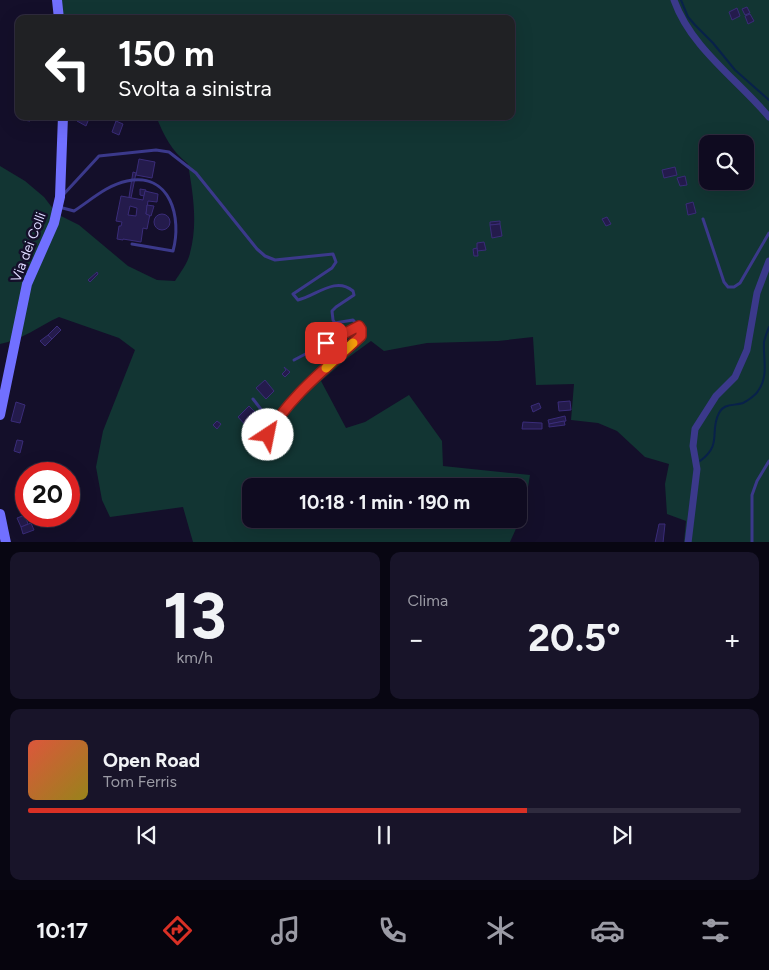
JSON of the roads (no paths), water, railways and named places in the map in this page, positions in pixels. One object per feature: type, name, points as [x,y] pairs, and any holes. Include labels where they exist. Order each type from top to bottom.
[{"type":"main road","points":[[57,0],[59,15]]},
{"type":"main road","name":"Via dei Colli","points":[[0,415],[27,284],[54,223],[59,202],[63,120]]},
{"type":"main road","points":[[0,514],[6,542]]},
{"type":"street","points":[[674,0],[683,21],[694,38],[769,117]]},
{"type":"street","points":[[688,542],[697,469],[693,446],[695,429],[716,396],[735,376],[748,350],[756,294],[769,261]]},
{"type":"lane","points":[[132,244],[173,251],[177,237],[176,220],[166,192],[158,185],[143,180],[127,181],[103,190],[74,211],[59,202],[99,156],[156,150],[169,152],[196,173],[257,249],[265,256],[275,260],[333,254],[336,262],[332,268],[293,294],[294,297],[298,300],[304,299],[319,290],[338,285],[348,287],[353,291],[354,295],[336,307],[332,312],[333,320],[335,323],[353,320],[361,329],[361,336],[291,403],[273,425],[260,449],[257,434],[263,412],[253,399]]},
{"type":"lane","points":[[703,219],[724,282],[728,287],[734,287],[740,283],[769,234]]},
{"type":"lane","points":[[294,360],[359,326]]},
{"type":"lane","points":[[752,542],[752,495],[757,481],[769,461]]},
{"type":"waterway","points":[[681,0],[688,17],[695,25],[735,70],[769,100]]},
{"type":"waterway","points":[[700,461],[711,449],[716,420],[721,410],[726,406],[747,401],[761,385],[764,373],[764,342],[769,327]]}]
